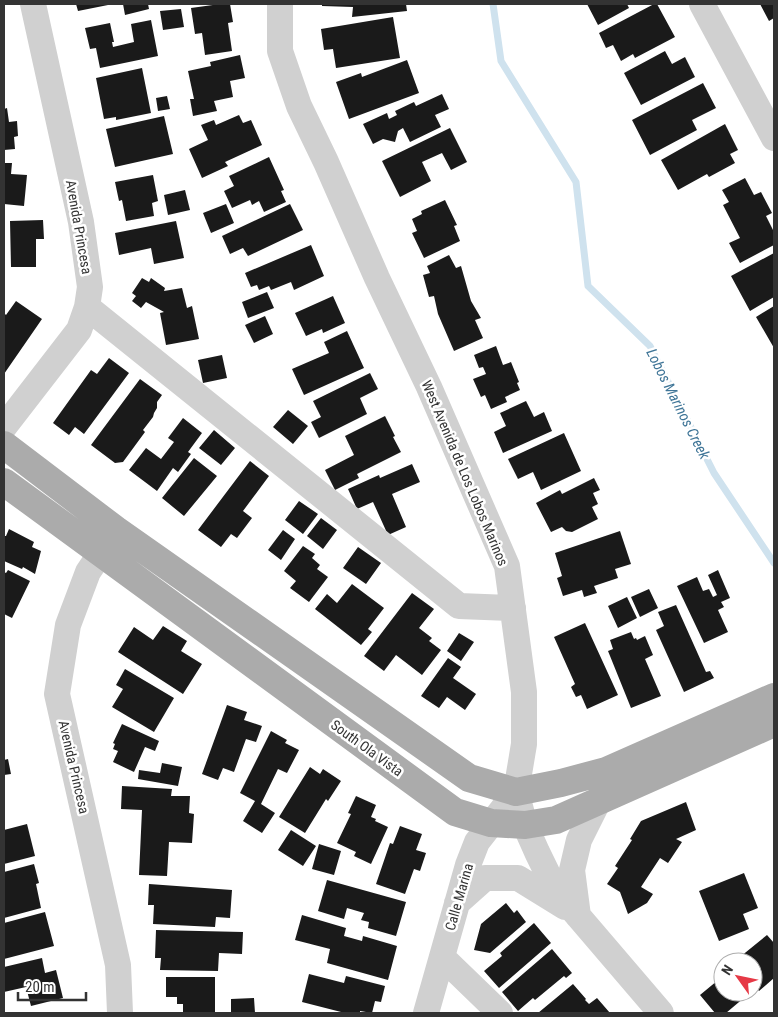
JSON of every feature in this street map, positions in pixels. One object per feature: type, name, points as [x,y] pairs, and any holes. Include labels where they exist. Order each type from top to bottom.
[{"type":"main road","points":[[4,445],[116,530],[469,778],[516,792],[561,783],[606,771],[774,697]]},
{"type":"main road","name":"South Ola Vista","points":[[4,482],[454,812],[491,823],[525,825],[556,820],[774,723]]},
{"type":"street","name":"Avenida Princesa","points":[[4,427],[79,330],[87,307],[90,287],[81,222],[33,4]]},
{"type":"street","name":"West Avenida de Los Lobos Marinos","points":[[280,4],[280,52],[299,106],[429,387],[507,566],[524,692],[524,744],[516,792],[525,825],[556,889],[661,1013]]},
{"type":"street","points":[[702,4],[774,138]]},
{"type":"street","points":[[87,307],[459,606],[513,608]]},
{"type":"street","name":"Avenida Princesa","points":[[116,530],[88,572],[68,625],[57,694],[118,965],[120,1013]]},
{"type":"street","name":"Calle Marina","points":[[426,1013],[468,865],[477,842],[516,792]]},
{"type":"street","points":[[578,916],[572,870],[579,840],[598,802]]},
{"type":"street","points":[[457,903],[485,878],[518,878],[578,916]]},
{"type":"street","points":[[442,957],[500,1013]]},
{"type":"building","points":[[76,4],[108,4],[108,5],[78,11]]},
{"type":"building","points":[[123,4],[148,4],[149,9],[125,15]]},
{"type":"building","points":[[230,4],[233,22],[228,23],[232,51],[205,55],[202,33],[195,34],[191,8]]},
{"type":"building","points":[[322,4],[406,4],[407,11],[352,17],[353,7],[322,6]]},
{"type":"building","points":[[587,4],[627,4],[629,8],[598,25]]},
{"type":"building","points":[[657,4],[675,37],[635,58],[633,54],[621,61],[613,45],[606,48],[599,33]]},
{"type":"building","points":[[760,4],[774,4],[774,18],[769,21]]},
{"type":"building","points":[[181,9],[184,27],[163,30],[160,11]]},
{"type":"building","points":[[393,17],[400,58],[336,68],[333,49],[324,50],[321,29]]},
{"type":"building","points":[[151,20],[158,56],[100,68],[96,48],[90,49],[85,28],[110,23],[114,42],[112,42],[113,47],[134,42],[131,24]]},
{"type":"building","points":[[665,51],[672,64],[685,57],[695,77],[641,105],[624,73]]},
{"type":"building","points":[[240,55],[245,78],[230,81],[233,97],[214,101],[217,111],[193,116],[190,99],[194,99],[188,71],[211,66],[210,62]]},
{"type":"building","points":[[407,60],[419,93],[349,119],[336,82],[361,73],[362,77]]},
{"type":"building","points":[[142,68],[151,113],[116,120],[116,117],[104,119],[96,78]]},
{"type":"building","points":[[703,83],[716,108],[692,120],[697,130],[650,155],[632,120]]},
{"type":"building","points":[[442,94],[449,109],[435,115],[441,127],[410,142],[403,128],[398,131],[395,142],[383,139],[373,144],[363,124],[387,113],[389,119],[397,115],[395,111],[414,102],[416,106]]},
{"type":"building","points":[[167,96],[170,109],[158,111],[156,98]]},
{"type":"building","points":[[7,108],[9,122],[17,121],[18,136],[14,137],[15,149],[4,150],[4,109]]},
{"type":"building","points":[[239,115],[243,123],[251,120],[262,145],[225,162],[228,166],[202,178],[189,149],[208,140],[201,125],[214,120],[216,125]]},
{"type":"building","points":[[164,116],[173,154],[115,167],[106,129]]},
{"type":"building","points":[[725,124],[738,150],[730,154],[735,163],[709,177],[707,174],[678,190],[661,160]]},
{"type":"building","points":[[450,128],[467,162],[451,170],[442,153],[422,162],[431,181],[400,197],[382,161]]},
{"type":"building","points":[[269,157],[284,190],[281,191],[286,202],[264,212],[259,201],[252,205],[250,200],[232,208],[224,191],[234,186],[229,176]]},
{"type":"building","points":[[4,163],[12,163],[11,174],[27,175],[24,206],[4,204]]},
{"type":"building","points":[[153,175],[158,201],[152,203],[154,216],[126,221],[122,200],[119,201],[115,182]]},
{"type":"building","points":[[745,178],[754,195],[761,192],[772,213],[766,216],[774,232],[774,245],[740,263],[729,243],[740,238],[723,205],[729,202],[722,190]]},
{"type":"building","points":[[185,190],[190,210],[168,215],[164,195]]},
{"type":"building","points":[[445,200],[457,225],[454,226],[460,241],[424,258],[412,233],[417,231],[412,219],[422,214],[421,211]]},
{"type":"building","points":[[226,204],[234,223],[211,233],[203,213]]},
{"type":"building","points":[[290,204],[303,230],[248,256],[243,248],[230,254],[222,236]]},
{"type":"building","points":[[43,220],[44,239],[36,239],[36,267],[11,267],[10,221]]},
{"type":"building","points":[[176,221],[184,258],[154,264],[151,248],[119,255],[115,233]]},
{"type":"building","points":[[311,245],[324,276],[294,290],[291,282],[271,290],[269,286],[259,290],[257,285],[251,287],[245,273]]},
{"type":"building","points":[[774,253],[774,297],[750,311],[731,276]]},
{"type":"building","points":[[449,255],[456,268],[461,266],[471,301],[481,318],[475,320],[483,338],[454,351],[438,314],[434,296],[429,297],[423,275],[430,273],[427,266]]},
{"type":"building","points":[[142,278],[149,282],[151,278],[165,288],[164,291],[182,288],[187,308],[192,306],[199,339],[166,345],[160,313],[164,312],[146,302],[141,308],[132,301],[136,296],[132,293]]},
{"type":"building","points":[[267,292],[274,308],[248,318],[242,302]]},
{"type":"building","points":[[333,296],[345,323],[323,333],[322,329],[306,336],[295,313]]},
{"type":"building","points":[[16,301],[42,319],[4,374],[4,313],[6,315]]},
{"type":"building","points":[[774,306],[774,348],[756,317]]},
{"type":"building","points":[[265,316],[273,334],[254,343],[245,325]]},
{"type":"building","points":[[347,331],[364,368],[304,395],[292,369],[329,353],[324,342]]},
{"type":"building","points":[[496,346],[503,365],[511,362],[520,390],[505,397],[507,402],[491,409],[485,395],[481,397],[473,379],[486,374],[483,367],[479,368],[474,355]]},
{"type":"building","points":[[222,355],[227,378],[203,383],[198,360]]},
{"type":"building","points":[[109,358],[129,373],[84,434],[75,427],[69,435],[53,423],[91,370],[97,374]]},
{"type":"building","points":[[370,373],[378,389],[360,398],[367,414],[319,438],[311,422],[321,417],[313,401]]},
{"type":"building","points":[[140,379],[162,395],[157,402],[157,408],[153,417],[143,430],[145,432],[123,462],[115,463],[91,445]]},
{"type":"building","points":[[526,401],[534,417],[544,412],[552,431],[503,453],[494,432],[506,426],[500,413]]},
{"type":"building","points":[[288,410],[308,426],[293,444],[273,427]]},
{"type":"building","points":[[385,416],[401,452],[357,474],[359,478],[335,490],[325,470],[354,455],[345,436]]},
{"type":"building","points":[[183,418],[202,433],[188,452],[191,454],[178,472],[173,468],[157,491],[129,470],[146,448],[161,459],[174,442],[168,438]]},
{"type":"building","points":[[214,430],[235,448],[221,465],[199,448]]},
{"type":"building","points":[[564,433],[581,471],[541,490],[533,472],[518,479],[508,459]]},
{"type":"building","points":[[194,458],[217,476],[184,516],[162,498]]},
{"type":"building","points":[[250,461],[269,476],[243,511],[252,518],[237,538],[231,534],[221,547],[198,530]]},
{"type":"building","points":[[412,464],[420,482],[392,494],[406,527],[388,535],[373,502],[357,509],[348,489],[379,475],[380,478]]},
{"type":"building","points":[[594,478],[600,490],[593,493],[598,504],[592,507],[598,519],[572,532],[566,531],[562,527],[551,532],[536,503],[560,490],[562,494]]},
{"type":"building","points":[[299,501],[318,514],[303,534],[285,520]]},
{"type":"building","points":[[321,518],[337,530],[323,549],[307,536]]},
{"type":"building","points":[[9,529],[34,542],[32,547],[41,551],[35,574],[23,567],[22,569],[4,561],[4,536],[6,536]]},
{"type":"building","points":[[283,530],[295,539],[281,560],[268,550]]},
{"type":"building","points":[[620,531],[631,564],[615,569],[618,578],[594,586],[597,593],[584,597],[582,590],[563,596],[557,578],[562,576],[555,553]]},
{"type":"building","points":[[303,546],[315,554],[312,558],[320,565],[317,569],[328,577],[309,602],[290,588],[296,581],[284,571]]},
{"type":"building","points":[[358,547],[381,563],[366,584],[343,568]]},
{"type":"building","points":[[8,570],[30,581],[12,618],[4,614],[4,572],[6,573]]},
{"type":"building","points":[[718,570],[730,598],[721,602],[724,607],[718,610],[728,632],[704,643],[677,586],[697,577],[703,591],[709,589],[713,597],[717,595],[708,575]]},
{"type":"building","points":[[352,584],[384,608],[368,629],[372,632],[361,645],[315,609],[327,594],[337,603]]},
{"type":"building","points":[[649,589],[658,608],[640,617],[631,597]]},
{"type":"building","points":[[412,593],[434,609],[419,628],[432,638],[429,641],[441,650],[422,675],[396,655],[384,671],[364,656]]},
{"type":"building","points":[[627,597],[637,618],[618,628],[608,606]]},
{"type":"building","points":[[676,605],[706,672],[710,671],[714,678],[684,692],[656,630],[664,626],[658,612]]},
{"type":"building","points":[[585,623],[618,695],[587,709],[581,695],[576,697],[571,687],[575,684],[554,637]]},
{"type":"building","points":[[163,626],[187,641],[181,651],[202,664],[183,694],[118,652],[134,627],[153,640]]},
{"type":"building","points":[[631,632],[634,639],[636,638],[637,640],[645,636],[653,655],[645,659],[661,696],[631,708],[608,651],[613,649],[610,640]]},
{"type":"building","points":[[459,633],[474,642],[461,661],[447,651]]},
{"type":"building","points":[[448,658],[461,667],[453,678],[476,694],[465,710],[447,697],[439,708],[421,696]]},
{"type":"building","points":[[125,669],[174,698],[154,732],[112,707],[123,689],[116,685]]},
{"type":"building","points":[[227,705],[247,712],[244,720],[262,726],[256,742],[246,739],[234,772],[223,768],[218,780],[202,774]]},
{"type":"building","points":[[122,724],[159,741],[155,751],[145,747],[134,772],[113,762],[118,751],[113,749],[115,744],[113,743]]},
{"type":"building","points":[[271,731],[287,740],[285,743],[299,750],[287,773],[278,769],[261,804],[275,813],[262,833],[243,821],[255,801],[240,793]]},
{"type":"building","points":[[8,759],[11,774],[4,775],[4,760]]},
{"type":"building","points":[[162,763],[182,767],[178,786],[138,779],[139,770],[160,773]]},
{"type":"building","points":[[310,767],[320,774],[323,769],[341,781],[328,801],[326,799],[305,833],[279,817]]},
{"type":"building","points":[[122,786],[172,789],[171,796],[190,796],[189,813],[194,814],[192,843],[169,842],[167,876],[139,875],[142,810],[121,809]]},
{"type":"building","points":[[356,796],[376,805],[371,817],[388,827],[371,864],[354,856],[356,852],[337,843],[351,814],[348,813]]},
{"type":"building","points":[[686,802],[696,830],[676,839],[682,842],[668,863],[660,858],[641,887],[653,894],[647,903],[628,914],[620,892],[607,884],[618,868],[615,866],[632,840],[630,839],[641,821]]},
{"type":"building","points":[[27,824],[35,856],[4,864],[4,830]]},
{"type":"building","points":[[400,826],[422,834],[416,850],[426,853],[420,871],[414,869],[405,894],[376,884],[390,843],[393,844]]},
{"type":"building","points":[[291,830],[316,846],[303,866],[278,850]]},
{"type":"building","points":[[319,844],[341,851],[334,875],[312,869]]},
{"type":"building","points":[[34,864],[39,883],[36,884],[41,908],[4,918],[4,872]]},
{"type":"building","points":[[744,873],[758,908],[743,914],[749,929],[719,941],[699,891]]},
{"type":"building","points":[[327,880],[406,902],[396,936],[368,928],[369,922],[361,920],[364,913],[347,908],[344,919],[318,911]]},
{"type":"building","points":[[149,884],[232,890],[230,918],[216,917],[215,927],[153,924],[154,905],[148,905]]},
{"type":"building","points":[[506,903],[514,913],[517,910],[526,922],[490,953],[474,950],[481,924]]},
{"type":"building","points":[[45,912],[54,946],[4,959],[4,923]]},
{"type":"building","points":[[302,915],[346,928],[344,936],[362,941],[363,936],[397,946],[388,980],[327,963],[330,949],[295,940]]},
{"type":"building","points":[[534,923],[551,943],[499,988],[484,971],[502,956],[500,953]]},
{"type":"building","points":[[156,930],[243,932],[242,954],[219,953],[218,971],[160,970],[161,958],[155,958]]},
{"type":"building","points":[[767,935],[774,943],[774,978],[763,988],[763,952],[746,952]]},
{"type":"building","points":[[552,949],[572,973],[566,978],[564,976],[535,1000],[533,998],[518,1011],[502,992]]},
{"type":"building","points":[[42,958],[45,973],[56,970],[63,998],[31,1006],[26,987],[4,992],[4,967]]},
{"type":"building","points":[[309,974],[344,983],[346,976],[385,986],[381,1002],[375,1001],[372,1013],[360,1011],[360,1013],[345,1013],[302,1002]]},
{"type":"building","points":[[166,977],[215,977],[215,1013],[183,1013],[183,1004],[177,1004],[177,997],[166,997]]},
{"type":"building","points":[[573,984],[589,1004],[597,998],[610,1013],[538,1013]]},
{"type":"building","points":[[713,984],[713,1002],[739,1002],[726,1013],[715,1013],[700,995]]},
{"type":"building","points":[[254,998],[255,1013],[231,1013],[231,999]]},
{"type":"waterway","name":"Lobos Marinos Creek","points":[[493,4],[501,61],[576,182],[588,286],[650,346],[714,473],[774,563]]}]
